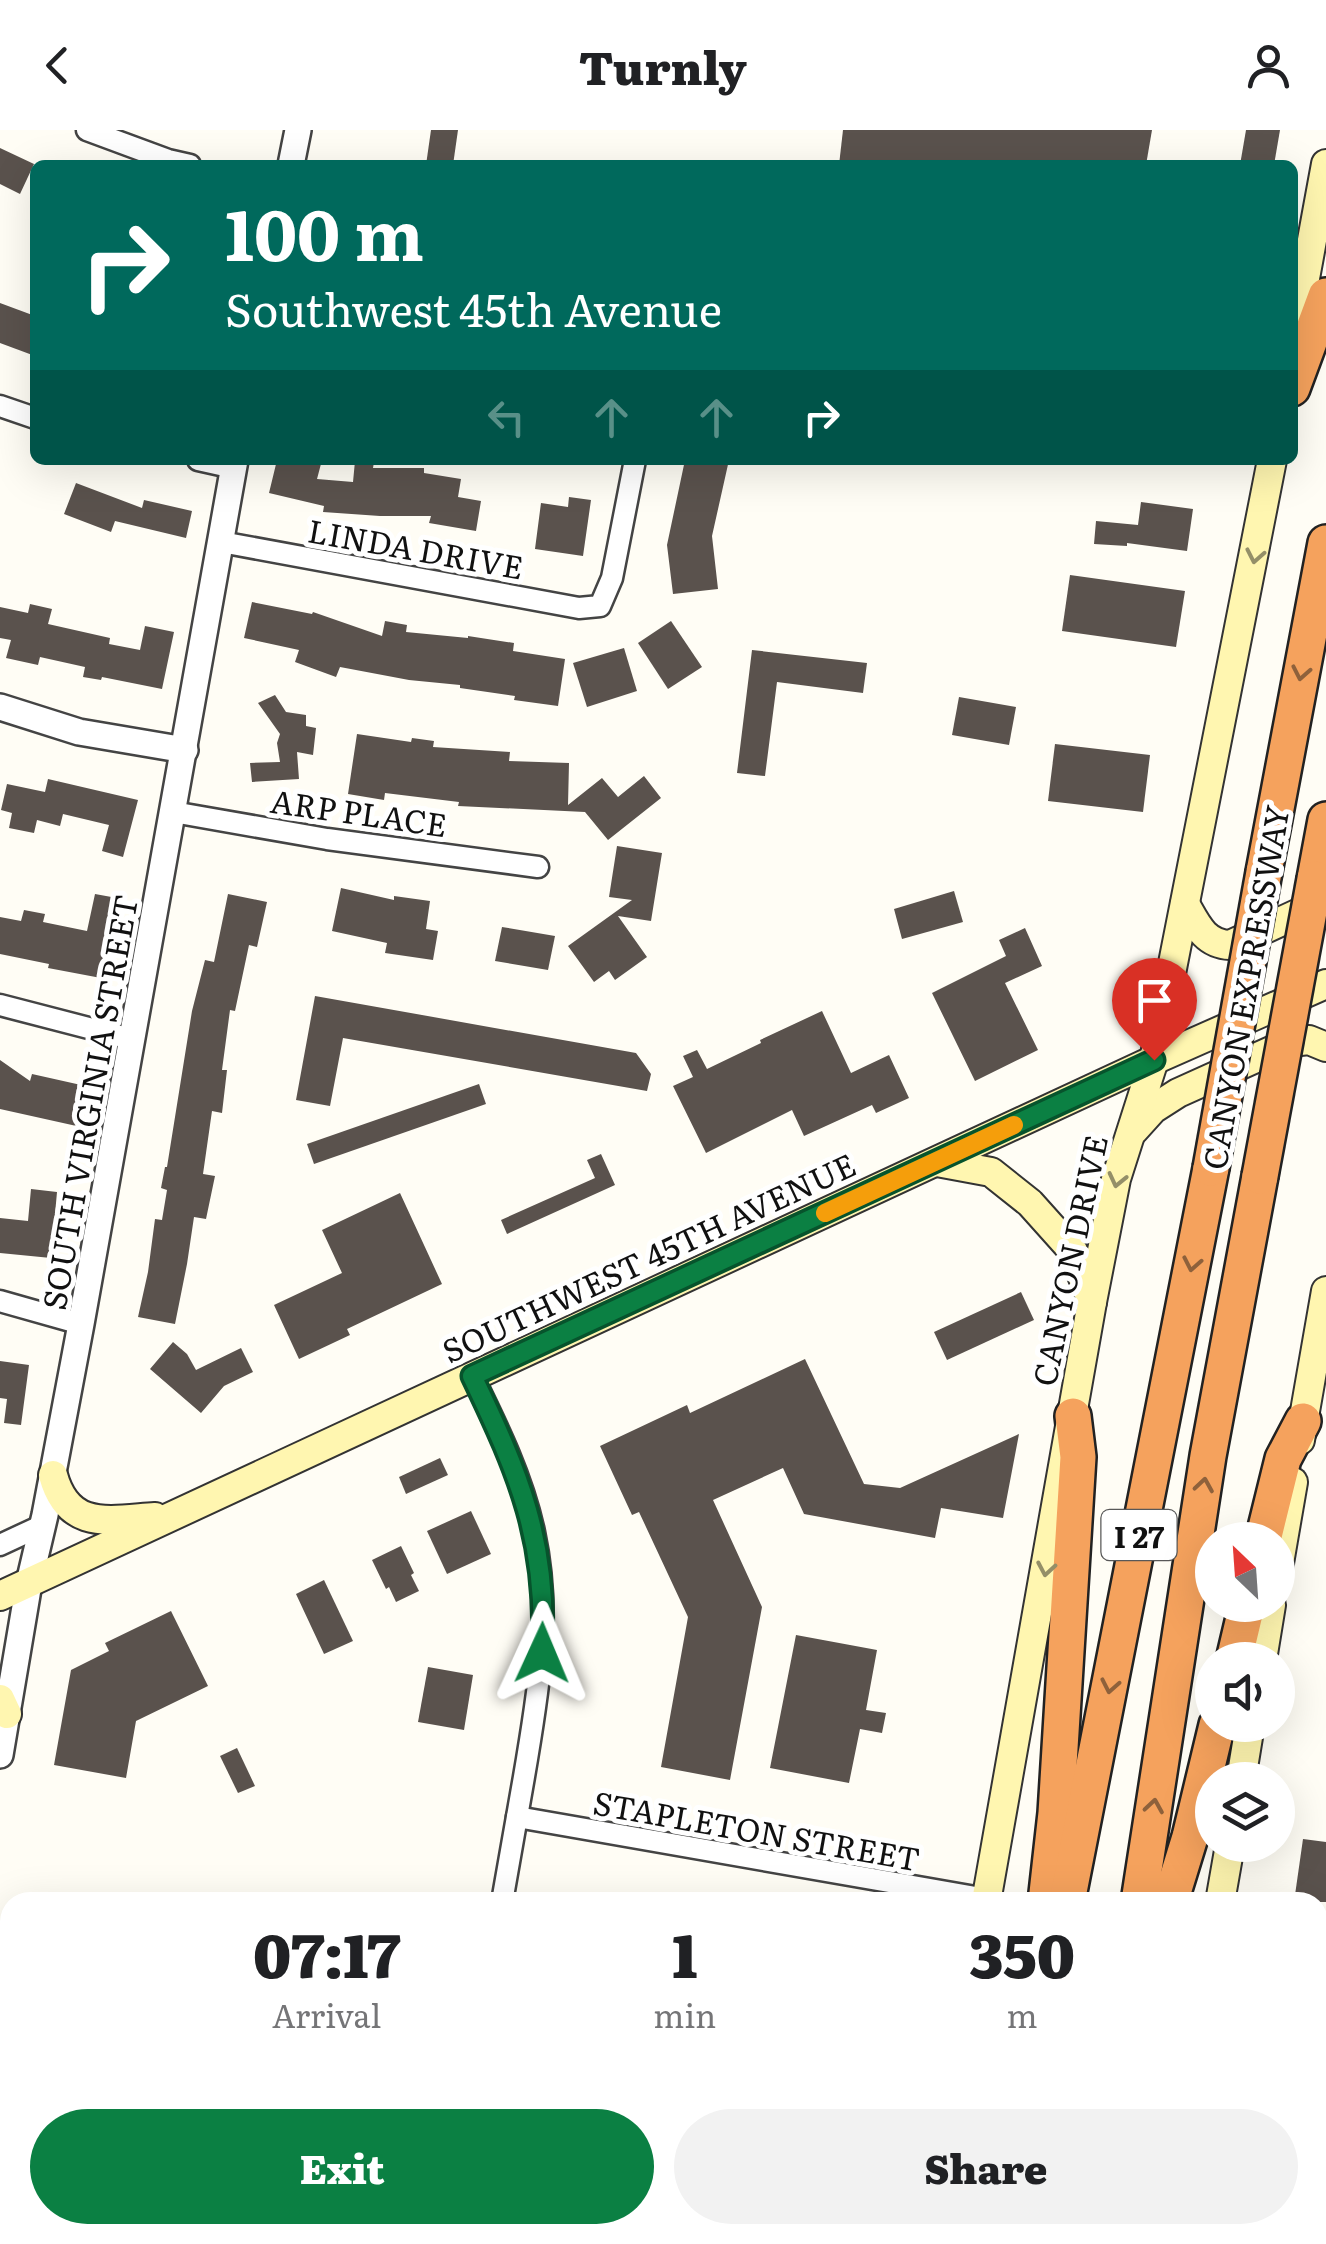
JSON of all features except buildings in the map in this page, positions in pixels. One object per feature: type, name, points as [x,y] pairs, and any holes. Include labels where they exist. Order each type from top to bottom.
[{"type":"highway","points":[[1298,372],[1326,296]]},
{"type":"highway","name":"CANYON EXPRESSWAY","points":[[1070,1892],[1211,1168],[1326,543]]},
{"type":"highway","name":"CANYON EXPRESSWAY","points":[[1141,1892],[1208,1456],[1260,1176],[1320,890],[1326,820]]},
{"type":"highway","points":[[1047,1892],[1056,1814],[1078,1457],[1072,1416]]},
{"type":"highway","points":[[1267,1522],[1283,1459],[1303,1421]]},
{"type":"highway","points":[[1173,1892],[1214,1742]]},
{"type":"main road","points":[[1298,317],[1326,164]]},
{"type":"main road","name":"CANYON DRIVE","points":[[988,1892],[1116,1179],[1154,1060],[1271,465]]},
{"type":"main road","points":[[1185,904],[1208,939],[1230,946],[1320,890]]},
{"type":"main road","name":"SOUTHWEST 45TH AVENUE","points":[[0,1596],[1154,1060],[1326,984]]},
{"type":"main road","points":[[1129,1135],[1153,1108],[1178,1093],[1290,1042],[1309,1040],[1326,1048]]},
{"type":"main road","points":[[937,1162],[991,1172],[1030,1202],[1073,1251],[1092,1302]]},
{"type":"main road","points":[[1286,1522],[1326,1292]]},
{"type":"main road","points":[[53,1474],[57,1491],[67,1505],[84,1517],[97,1520],[172,1516]]},
{"type":"main road","points":[[1222,1892],[1227,1862]]},
{"type":"street","points":[[87,130],[168,160]]},
{"type":"street","points":[[293,160],[298,130]]},
{"type":"street","points":[[0,406],[30,416]]},
{"type":"street","name":"SOUTH VIRGINIA STREET","points":[[0,1754],[3,1706],[53,1474],[235,465]]},
{"type":"street","name":"LINDA DRIVE","points":[[221,542],[579,608],[600,606],[612,578],[634,465]]},
{"type":"street","points":[[0,707],[79,732],[184,750]]},
{"type":"street","name":"ARP PLACE","points":[[172,812],[328,839],[538,867]]},
{"type":"street","points":[[0,1005],[131,1039]]},
{"type":"street","points":[[0,1301],[81,1324]]},
{"type":"street","points":[[472,1376],[519,1479],[540,1568],[541,1674],[504,1892]]},
{"type":"street","points":[[0,1544],[43,1525]]},
{"type":"street","name":"STAPLETON STREET","points":[[517,1817],[936,1892]]},
{"type":"slow traffic","points":[[825,1213],[1014,1125]]},
{"type":"route","points":[[542,1653],[540,1568],[527,1505],[506,1446],[472,1376],[1154,1060]]}]
